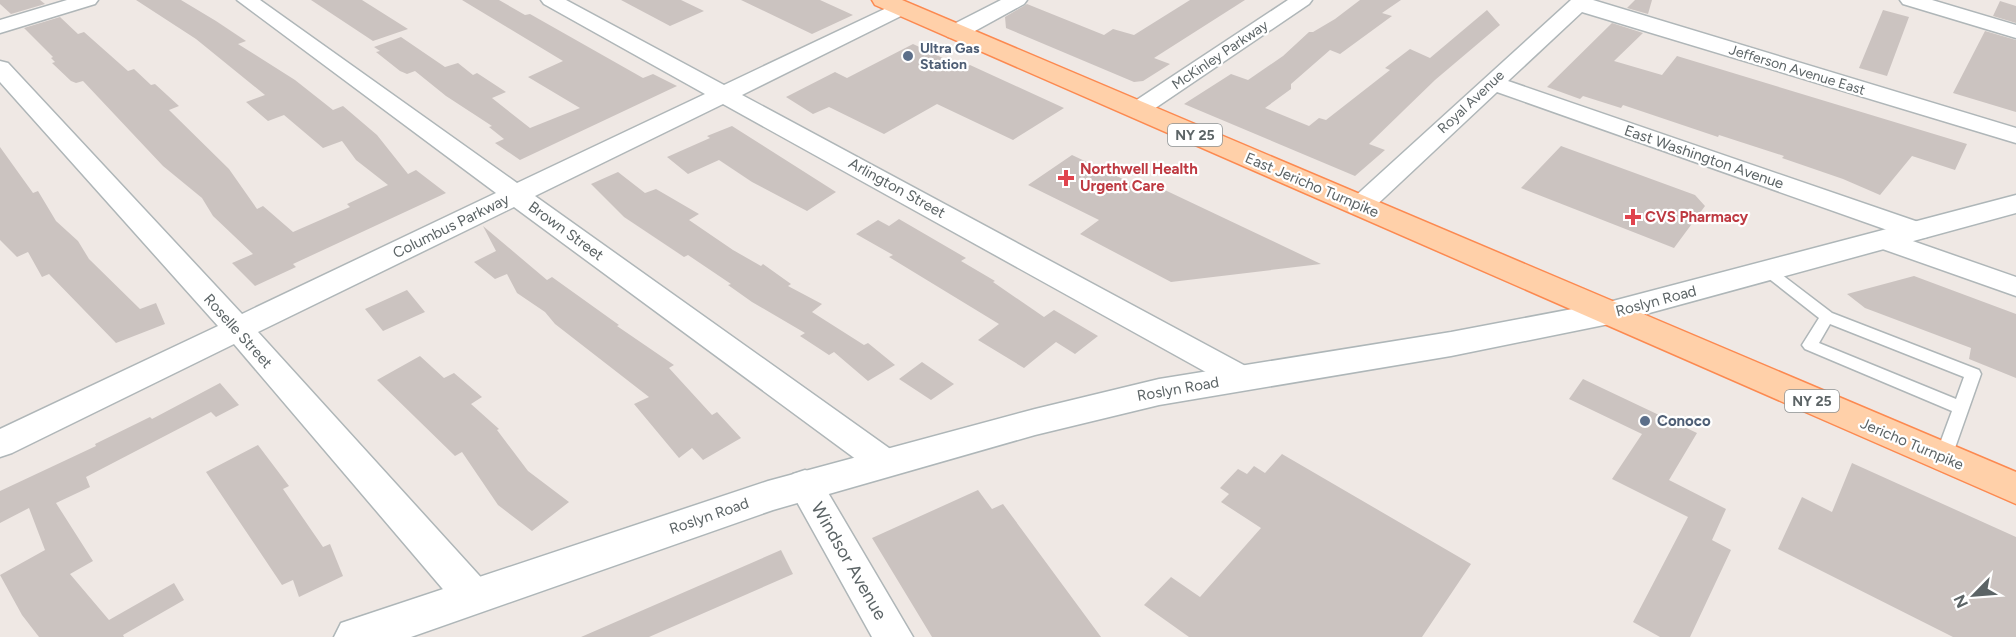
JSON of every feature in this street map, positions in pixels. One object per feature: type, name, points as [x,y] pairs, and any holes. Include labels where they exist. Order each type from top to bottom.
[{"type":"main road","name":"East Jericho Turnpike","points":[[892,4],[1609,313]]},
{"type":"main road","name":"Roslyn Road","points":[[356,637],[423,626],[473,596],[805,484],[1106,404],[1242,378],[1451,344],[1609,313],[2016,204]]},
{"type":"main road","name":"Jericho Turnpike","points":[[1609,313],[2016,489]]},
{"type":"street","points":[[0,27],[88,0]]},
{"type":"street","name":"Brown Street","points":[[247,0],[884,462]]},
{"type":"street","name":"Arlington Street","points":[[551,0],[1242,378]]},
{"type":"street","points":[[956,32],[1017,0]]},
{"type":"street","name":"McKinley Parkway","points":[[1137,110],[1302,0]]},
{"type":"street","points":[[1910,0],[2016,32]]},
{"type":"street","name":"Royal Avenue","points":[[1360,206],[1581,2]]},
{"type":"street","name":"Jefferson Avenue East","points":[[1581,2],[2016,136]]},
{"type":"street","name":"Columbus Parkway","points":[[0,444],[725,94],[892,4]]},
{"type":"street","name":"Roselle Street","points":[[0,68],[238,329],[473,596]]},
{"type":"street","name":"East Washington Avenue","points":[[1492,83],[1917,231]]},
{"type":"street","points":[[1884,240],[2016,287]]},
{"type":"street","name":"Windsor Avenue","points":[[805,484],[893,637]]},
{"type":"lane","points":[[1768,271],[1827,317],[1973,374],[1944,458]]},
{"type":"lane","points":[[1827,317],[1810,345],[1961,408]]},
{"type":"building","points":[[0,0],[40,0],[45,4],[11,14],[0,4]]},
{"type":"building","points":[[136,0],[181,0],[216,21],[246,41],[238,44],[295,80],[333,110],[343,106],[377,135],[408,174],[416,170],[446,193],[293,264],[296,267],[255,286],[232,263],[253,254],[213,216],[202,198],[163,166],[83,81],[76,83],[71,81],[52,63],[55,62],[51,58],[53,57],[24,28],[60,17],[78,34],[84,32],[128,71],[134,69],[151,85],[155,84],[179,106],[169,110],[229,169],[257,209],[263,206],[293,232],[350,207],[347,204],[388,185],[356,160],[342,141],[323,148],[284,115],[268,121],[246,102],[265,95],[196,39]]},
{"type":"building","points":[[311,0],[362,0],[408,29],[373,41]]},
{"type":"building","points":[[462,0],[499,0],[525,15],[530,14],[643,78],[653,74],[677,86],[520,160],[495,143],[504,139],[489,127],[492,126],[446,96],[415,71],[407,74],[400,71],[376,52],[380,51],[374,47],[401,37],[445,67],[458,63],[473,75],[477,73],[506,92],[492,98],[530,128],[580,108],[528,77],[563,61]]},
{"type":"building","points":[[621,0],[681,0],[704,11],[670,26]]},
{"type":"building","points":[[741,0],[820,0],[853,15],[812,34]]},
{"type":"building","points":[[1190,0],[1245,0],[1154,58],[1170,64],[1143,81],[1134,82],[1006,28],[1005,17],[1027,4],[1104,35],[1113,29],[1134,35]]},
{"type":"building","points":[[1360,0],[1401,0],[1382,13],[1392,16],[1340,54],[1330,50],[1291,84],[1291,89],[1265,108],[1309,126],[1319,118],[1326,120],[1390,70],[1385,68],[1410,49],[1430,58],[1487,10],[1500,25],[1435,80],[1369,144],[1385,150],[1355,176],[1184,104],[1231,74],[1248,80],[1283,56],[1309,32],[1335,19]]},
{"type":"building","points":[[1635,0],[1652,0],[1648,14],[1627,8]]},
{"type":"building","points":[[2000,1],[2016,6],[2016,23],[1993,16]]},
{"type":"building","points":[[1883,10],[1909,17],[1887,76],[1859,68]]},
{"type":"building","points":[[1612,23],[1643,33],[1614,61],[1662,75],[1677,56],[1967,144],[1955,170],[1912,156],[1880,195],[1843,179],[1782,158],[1784,156],[1719,135],[1718,137],[1623,105],[1621,108],[1583,96],[1580,99],[1547,87]]},
{"type":"building","points":[[1985,31],[2016,40],[2016,112],[1953,93]]},
{"type":"building","points":[[913,44],[964,68],[970,65],[1064,108],[1013,140],[937,104],[884,134],[829,107],[813,114],[786,97],[835,72],[847,78]]},
{"type":"building","points":[[732,126],[836,192],[807,211],[752,182],[719,160],[688,174],[667,157]]},
{"type":"building","name":"CVS Pharmacy","points":[[1561,146],[1695,195],[1705,206],[1674,248],[1521,188]]},
{"type":"building","points":[[0,147],[33,193],[38,191],[56,221],[78,241],[89,259],[140,309],[156,303],[165,324],[116,343],[49,274],[42,277],[28,252],[17,257],[0,240]]},
{"type":"building","points":[[1072,155],[1142,188],[1150,183],[1321,264],[1171,282],[1080,234],[1099,220],[1028,185]]},
{"type":"building","points":[[618,172],[645,193],[656,189],[699,214],[689,220],[733,250],[761,266],[763,264],[791,284],[788,286],[822,304],[812,312],[864,345],[868,343],[895,365],[868,381],[834,352],[829,355],[800,336],[805,333],[752,302],[728,285],[731,284],[688,255],[684,257],[624,217],[591,184]]},
{"type":"building","points":[[899,219],[966,258],[961,261],[995,281],[993,282],[1044,317],[1054,310],[1098,336],[1075,354],[1056,342],[1024,368],[978,340],[999,324],[889,257],[893,255],[856,234],[878,220],[889,226]]},
{"type":"building","points":[[483,226],[547,280],[552,277],[674,365],[669,368],[712,415],[717,412],[741,438],[703,460],[692,448],[679,458],[634,404],[649,397],[555,324],[545,312],[517,293],[507,274],[495,279],[474,262],[496,251]]},
{"type":"building","points":[[1914,276],[2016,314],[2016,378],[1969,359],[1971,348],[1865,308],[1847,294]]},
{"type":"building","points":[[407,290],[425,312],[383,331],[365,309]]},
{"type":"building","points":[[420,356],[444,378],[454,373],[482,397],[471,404],[499,429],[497,430],[528,471],[569,502],[532,531],[498,505],[462,452],[455,456],[377,380]]},
{"type":"building","points":[[922,362],[954,384],[931,400],[899,379]]},
{"type":"building","points":[[1583,379],[1697,433],[1669,480],[1726,509],[1712,540],[1731,550],[1690,637],[1660,637],[1633,622],[1688,517],[1612,479],[1642,434],[1569,399]]},
{"type":"building","points":[[220,383],[239,405],[216,417],[211,412],[86,477],[90,487],[56,503],[93,561],[70,574],[109,620],[174,583],[184,600],[123,635],[124,637],[39,637],[22,615],[0,575],[45,550],[29,508],[0,523],[0,491],[96,446],[95,444],[150,417],[152,419]]},
{"type":"building","points":[[258,445],[289,486],[283,489],[323,547],[330,544],[343,576],[299,597],[293,580],[282,585],[206,472]]},
{"type":"building","points":[[1282,454],[1471,564],[1422,637],[1189,637],[1144,605],[1171,577],[1200,597],[1261,528],[1221,502],[1229,494],[1220,488],[1238,469],[1247,474],[1254,466],[1265,473]]},
{"type":"building","points":[[1852,463],[2016,537],[2016,637],[1953,637],[1778,549],[1802,497],[1832,512]]},
{"type":"building","points":[[978,490],[992,509],[1003,504],[1101,637],[932,637],[872,538]]},
{"type":"building","points":[[781,550],[793,574],[649,637],[581,637]]},
{"type":"place","name":"Ultra Gas Station","points":[[908,56]]},
{"type":"place","name":"Northwell Health Urgent Care","points":[[1066,178]]},
{"type":"place","name":"CVS Pharmacy","points":[[1633,217]]},
{"type":"place","name":"Conoco","points":[[1645,421]]}]
